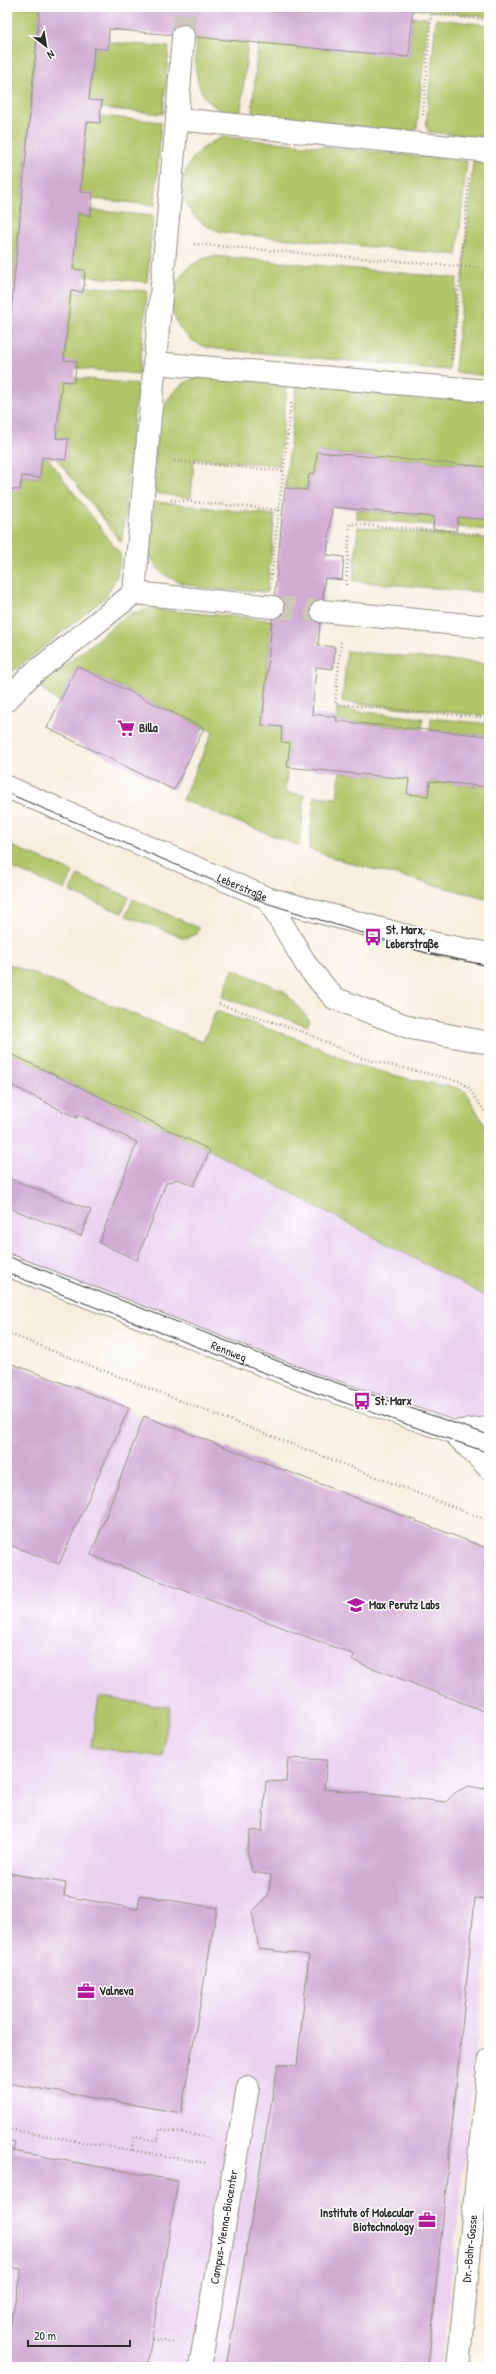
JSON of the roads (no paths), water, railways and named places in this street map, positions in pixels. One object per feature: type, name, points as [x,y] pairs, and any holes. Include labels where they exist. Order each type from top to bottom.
[{"type":"street","points":[[134,593],[154,363],[168,242],[183,36]]},
{"type":"street","points":[[177,119],[481,150]]},
{"type":"street","points":[[154,363],[489,391]]},
{"type":"street","points":[[7,700],[30,676],[134,593],[271,606]]},
{"type":"street","points":[[322,611],[489,628]]},
{"type":"street","name":"Leberstraße","points":[[7,787],[267,898],[437,944],[489,954]]},
{"type":"street","points":[[267,898],[307,966],[334,998],[411,1028],[489,1043]]},
{"type":"street","name":"Rennweg","points":[[7,1265],[312,1384],[453,1432],[489,1428]]},
{"type":"street","points":[[453,1432],[489,1444]]},
{"type":"street","name":"Rennweg","points":[[453,1432],[489,1468]]},
{"type":"street","name":"Dr.-Bohr-Gasse","points":[[458,2367],[489,2059]]},
{"type":"street","name":"Campus-Vienna-Biocenter","points":[[200,2367],[248,2087]]},
{"type":"tunnel","points":[[183,36],[185,7]]},
{"type":"tunnel","points":[[273,607],[322,611]]},
{"type":"tram line","points":[[7,793],[266,903],[423,952],[489,966]]},
{"type":"tram line","points":[[7,1256],[314,1375],[489,1435]]},
{"type":"tram line","points":[[7,1273],[314,1392],[489,1453]]},
{"type":"place","name":"Billa","points":[[126,728]]},
{"type":"place","name":"St. Marx, Leberstraße","points":[[373,937]]},
{"type":"place","name":"St. Marx","points":[[362,1401]]},
{"type":"place","name":"Max Perutz Labs","points":[[356,1605]]},
{"type":"place","name":"Valneva","points":[[86,1991]]},
{"type":"place","name":"Institute of Molecular Biotechnology","points":[[427,2220]]}]
